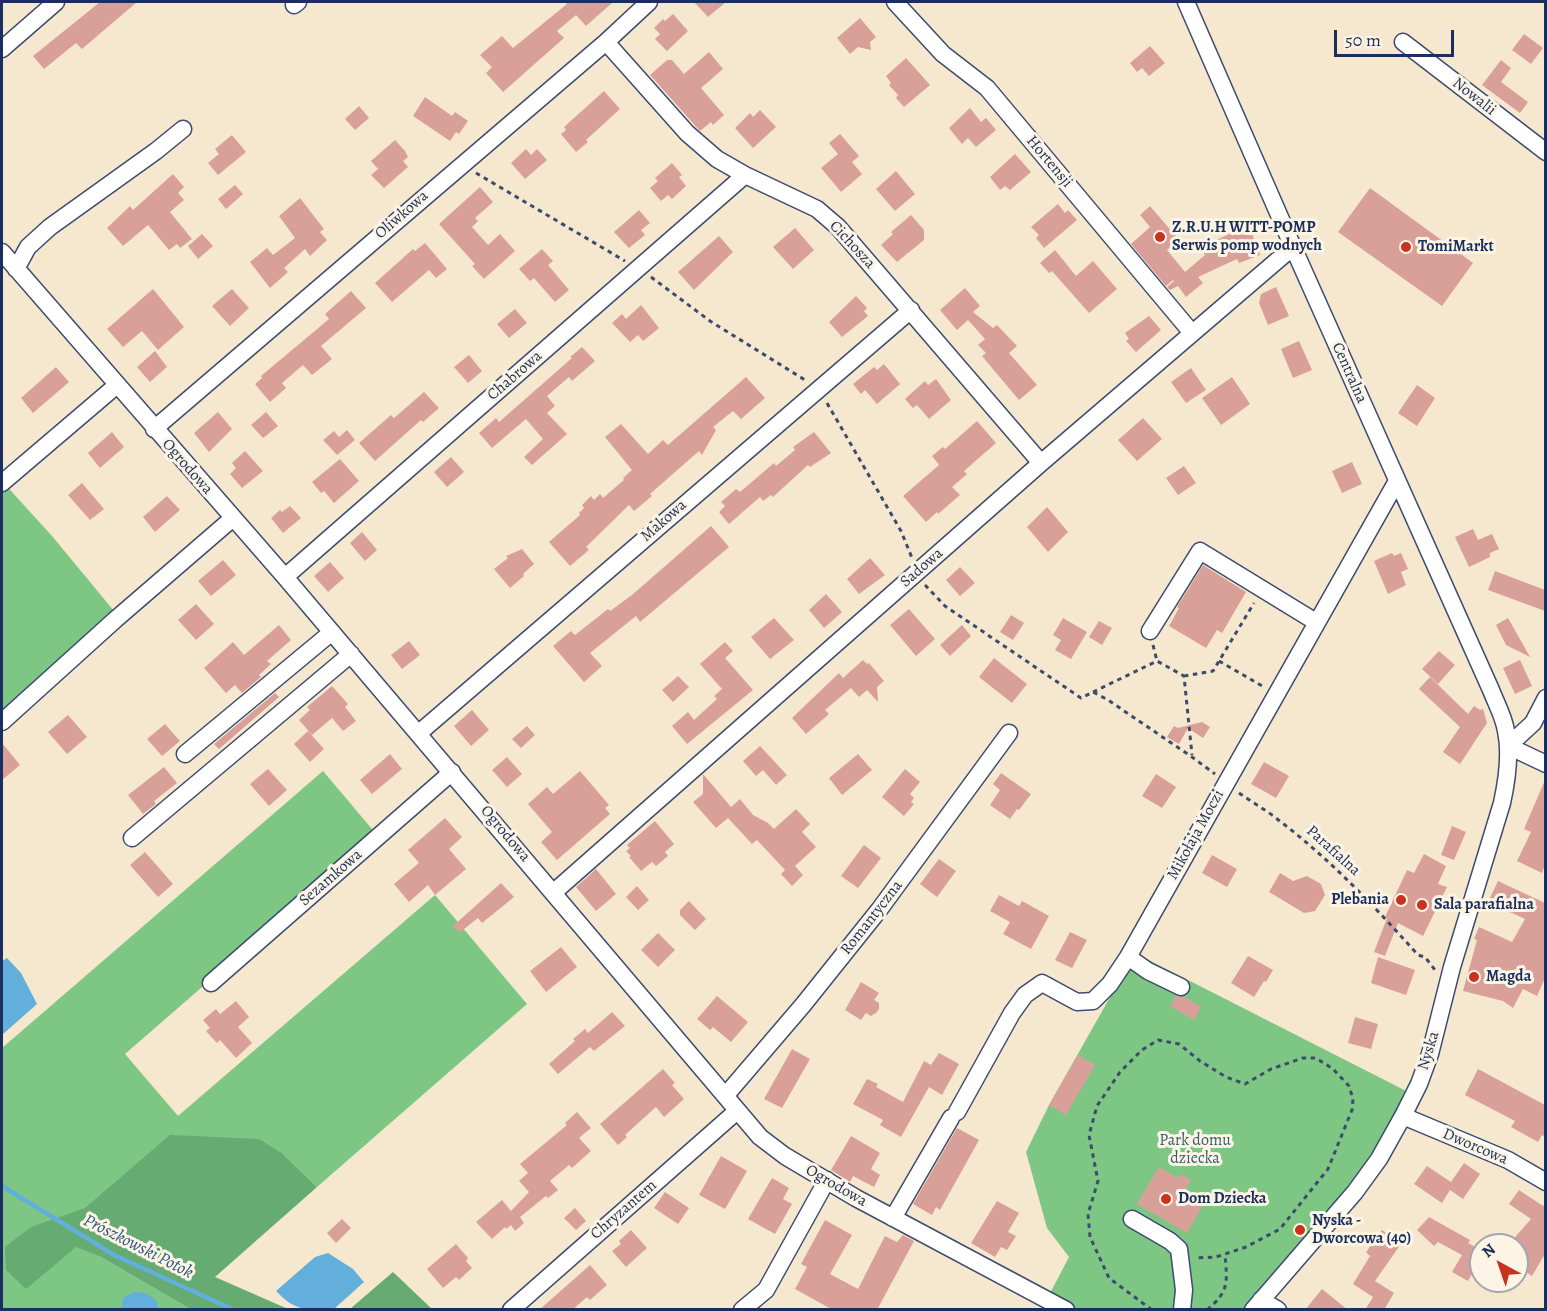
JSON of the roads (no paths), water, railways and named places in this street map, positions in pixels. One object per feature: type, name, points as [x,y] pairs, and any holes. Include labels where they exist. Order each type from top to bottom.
[{"type":"street","points":[[2,49],[56,2]]},
{"type":"street","name":"Oliwkowa","points":[[154,429],[606,42],[647,2]]},
{"type":"street","name":"Hortensji","points":[[895,2],[944,54],[987,88],[1192,333]]},
{"type":"street","name":"Centralna","points":[[1186,2],[1396,481],[1491,690],[1506,729],[1508,746]]},
{"type":"street","name":"Cichosza","points":[[606,42],[687,133],[717,159],[817,209],[838,227],[1041,463]]},
{"type":"street","name":"Nowalii","points":[[1403,42],[1545,152]]},
{"type":"street","points":[[16,269],[28,247],[50,227],[183,129]]},
{"type":"street","name":"Chabrowa","points":[[285,577],[745,175]]},
{"type":"street","name":"Sadowa","points":[[554,892],[1041,463],[1293,247]]},
{"type":"street","name":"Ogrodowa","points":[[2,252],[351,654],[760,1137],[784,1156],[893,1218],[1066,1310]]},
{"type":"street","name":"Makowa","points":[[418,733],[910,310]]},
{"type":"street","points":[[2,483],[117,386]]},
{"type":"street","name":"Mikołaja Moczi","points":[[893,1218],[1012,1013],[1025,995],[1042,983],[1077,1002],[1093,1001],[1110,984],[1128,957],[1396,481]]},
{"type":"street","points":[[2,722],[233,518]]},
{"type":"street","points":[[1150,632],[1200,551],[1316,622]]},
{"type":"street","points":[[185,754],[332,632]]},
{"type":"street","points":[[132,838],[351,654]]},
{"type":"street","points":[[1545,698],[1533,723],[1508,746],[1545,764]]},
{"type":"street","name":"Romantyczna","points":[[726,1095],[803,1005],[879,910],[1009,733]]},
{"type":"street","name":"Nyska","points":[[1257,1305],[1355,1192],[1379,1159],[1419,1084],[1430,1054],[1455,956],[1502,803],[1507,782],[1508,746]]},
{"type":"street","name":"Sezamkowa","points":[[211,983],[452,772]]},
{"type":"street","points":[[1128,957],[1148,971],[1181,987]]},
{"type":"street","name":"Chryzantem","points":[[512,1310],[737,1111]]},
{"type":"street","name":"Dworcowa","points":[[1403,1116],[1508,1160],[1545,1182]]},
{"type":"street","points":[[742,1310],[766,1290],[827,1180]]},
{"type":"street","points":[[1132,1219],[1170,1241],[1179,1249],[1184,1290],[1182,1310]]},
{"type":"street","points":[[1257,1305],[1278,1310]]},
{"type":"water","points":[[7,958],[21,973],[37,1004],[2,1035],[2,961]]},
{"type":"water","points":[[328,1253],[353,1269],[364,1282],[334,1309],[301,1308],[283,1298],[276,1291],[315,1257]]},
{"type":"water","points":[[135,1292],[145,1293],[156,1300],[159,1309],[121,1309],[124,1297]]},
{"type":"waterway","name":"Prószkowski Potok","points":[[2,1186],[114,1255],[234,1310]]},
{"type":"place","name":"Z.R.U.H WITT-POMP Serwis pomp wodnych","points":[[1160,237]]},
{"type":"place","name":"TomiMarkt","points":[[1406,247]]},
{"type":"place","name":"Plebania","points":[[1401,900]]},
{"type":"place","name":"Sala parafialna","points":[[1422,905]]},
{"type":"place","name":"Magda","points":[[1474,977]]},
{"type":"place","name":"Dom Dziecka","points":[[1166,1199]]},
{"type":"place","name":"Nyska - Dworcowa (40)","points":[[1300,1230]]},
{"type":"park label","name":"Park domu dziecka","points":[[1195,1150]]}]
